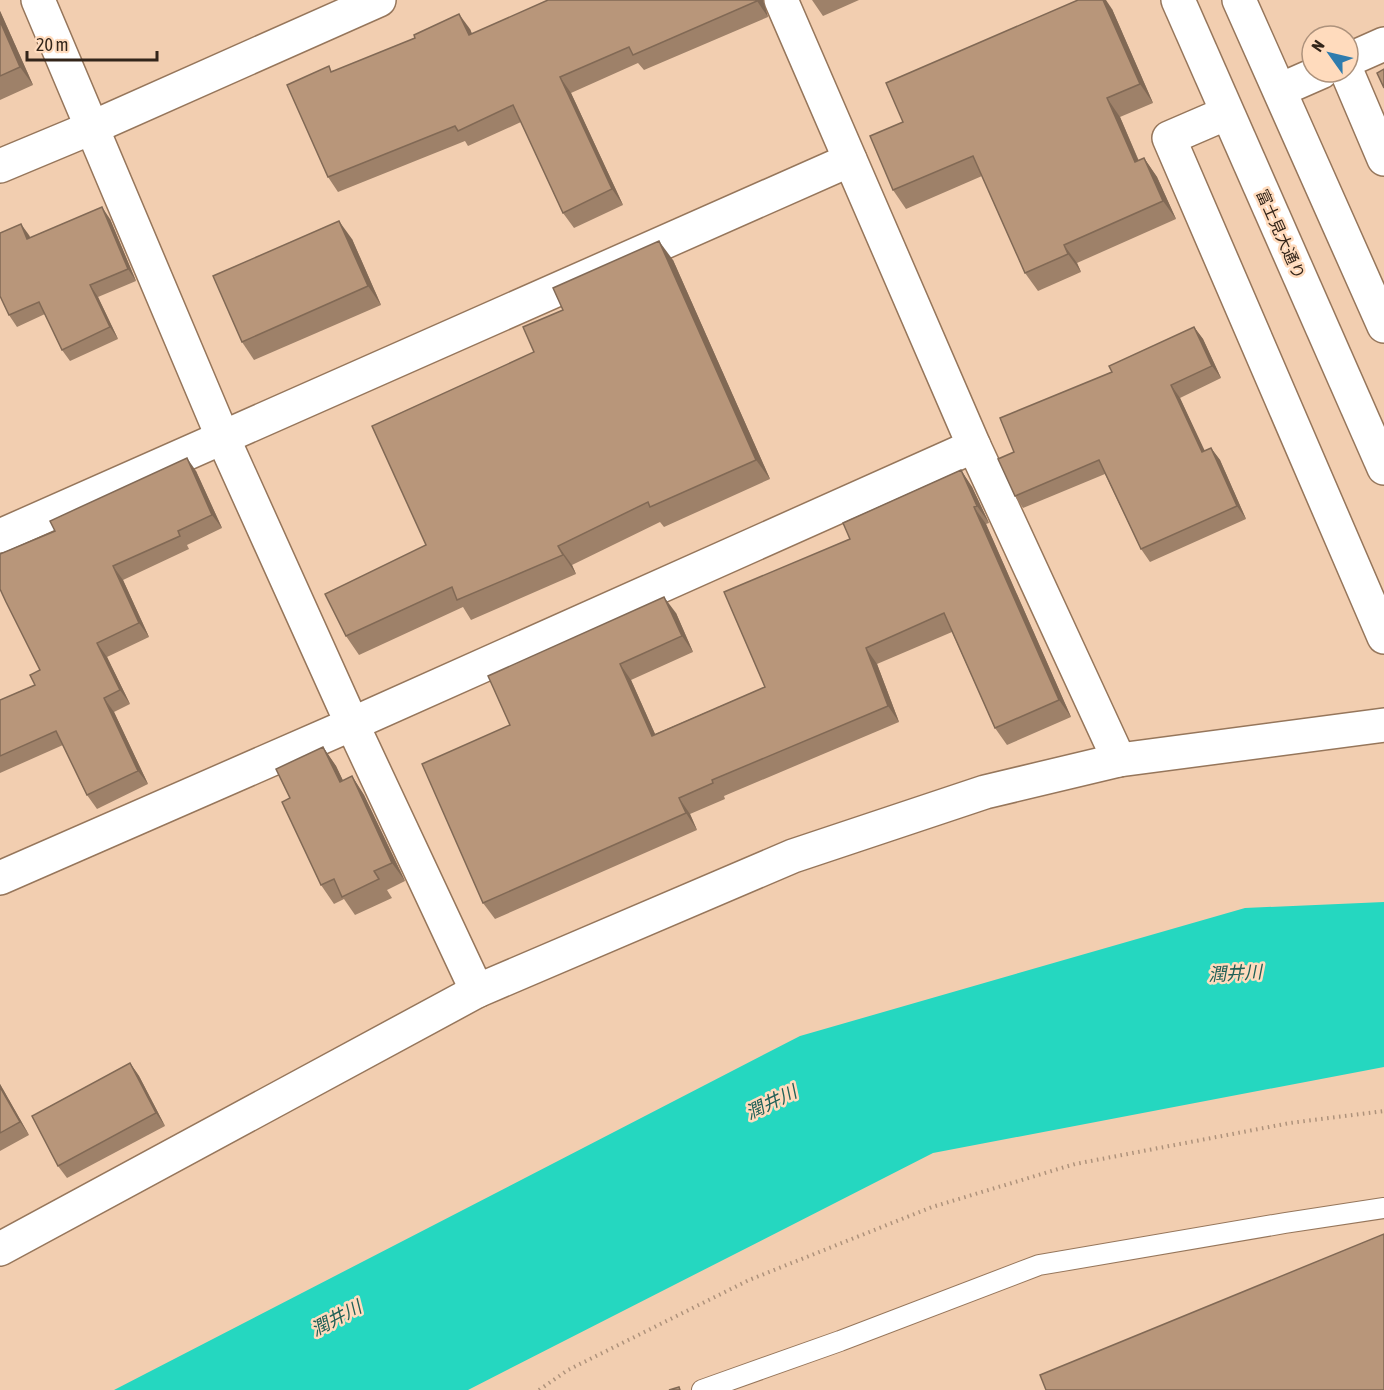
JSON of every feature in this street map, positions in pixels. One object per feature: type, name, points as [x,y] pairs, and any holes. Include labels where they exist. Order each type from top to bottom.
[{"type":"street","points":[[38,0],[223,438],[352,724],[477,991]]},
{"type":"street","points":[[0,166],[380,0]]},
{"type":"street","points":[[782,0],[974,446],[1119,760]]},
{"type":"street","name":"富士見大通り","points":[[1178,0],[1384,468]]},
{"type":"street","points":[[1239,0],[1384,326]]},
{"type":"street","points":[[1360,55],[1384,44]]},
{"type":"street","points":[[1281,90],[1300,81]]},
{"type":"street","points":[[1352,84],[1384,159]]},
{"type":"street","points":[[1227,113],[1169,138],[1384,637]]},
{"type":"street","points":[[0,536],[850,160]]},
{"type":"street","points":[[0,878],[352,724],[974,446]]},
{"type":"street","points":[[0,1249],[477,991],[793,856],[984,792],[1119,760],[1384,725]]},
{"type":"lane","points":[[702,1390],[840,1341],[1039,1265],[1384,1208]]},
{"type":"path","points":[[539,1390],[568,1370],[749,1280],[932,1207],[1075,1164],[1290,1123],[1384,1111]]},
{"type":"water","name":"潤井川","points":[[1384,902],[1384,1067],[933,1153],[468,1390],[114,1390],[800,1036],[1245,908]]},
{"type":"building","points":[[548,0],[757,1],[633,55],[629,47],[560,77],[612,189],[563,213],[513,105],[458,131],[455,126],[328,177],[287,85],[329,66],[331,72],[415,38],[414,35],[459,14],[469,35]]},
{"type":"building","points":[[1078,0],[1103,0],[1140,84],[1107,98],[1135,162],[1144,158],[1163,201],[1064,245],[1068,254],[1025,273],[973,156],[893,190],[870,136],[903,122],[886,83]]},
{"type":"building","points":[[0,21],[20,67],[0,76]]},
{"type":"building","points":[[1384,69],[1384,88],[1377,73]]},
{"type":"building","points":[[102,207],[128,269],[90,285],[110,327],[62,350],[39,302],[9,315],[0,296],[0,233],[21,224],[27,239]]},
{"type":"building","points":[[339,221],[368,286],[242,342],[213,276]]},
{"type":"building","points":[[659,241],[756,460],[650,507],[648,502],[558,546],[563,555],[457,600],[452,587],[346,636],[325,594],[426,545],[372,426],[534,352],[523,327],[563,310],[553,288]]},
{"type":"building","points":[[1194,327],[1212,366],[1171,385],[1202,452],[1211,448],[1237,506],[1141,549],[1099,460],[1015,496],[998,459],[1014,452],[1000,418],[1112,372],[1109,366]]},
{"type":"building","points":[[187,458],[212,515],[178,531],[180,536],[113,566],[139,623],[97,643],[120,690],[104,698],[138,771],[87,795],[56,731],[0,756],[0,700],[35,685],[30,675],[40,670],[0,589],[0,554],[55,531],[50,521]]},
{"type":"building","points":[[961,470],[977,506],[974,507],[1059,700],[995,728],[944,613],[866,648],[888,706],[712,780],[713,783],[679,798],[686,813],[483,903],[422,764],[510,725],[488,676],[664,597],[682,636],[620,664],[652,736],[765,687],[724,592],[850,539],[843,523]]},
{"type":"building","points":[[323,747],[340,782],[352,776],[392,863],[374,871],[379,879],[342,897],[334,879],[321,885],[282,802],[290,798],[276,769]]},
{"type":"building","points":[[130,1063],[156,1113],[58,1166],[32,1116]]},
{"type":"building","points":[[0,1087],[20,1122],[0,1133]]},
{"type":"building","points":[[1384,1234],[1384,1390],[1046,1390],[1040,1375]]}]
